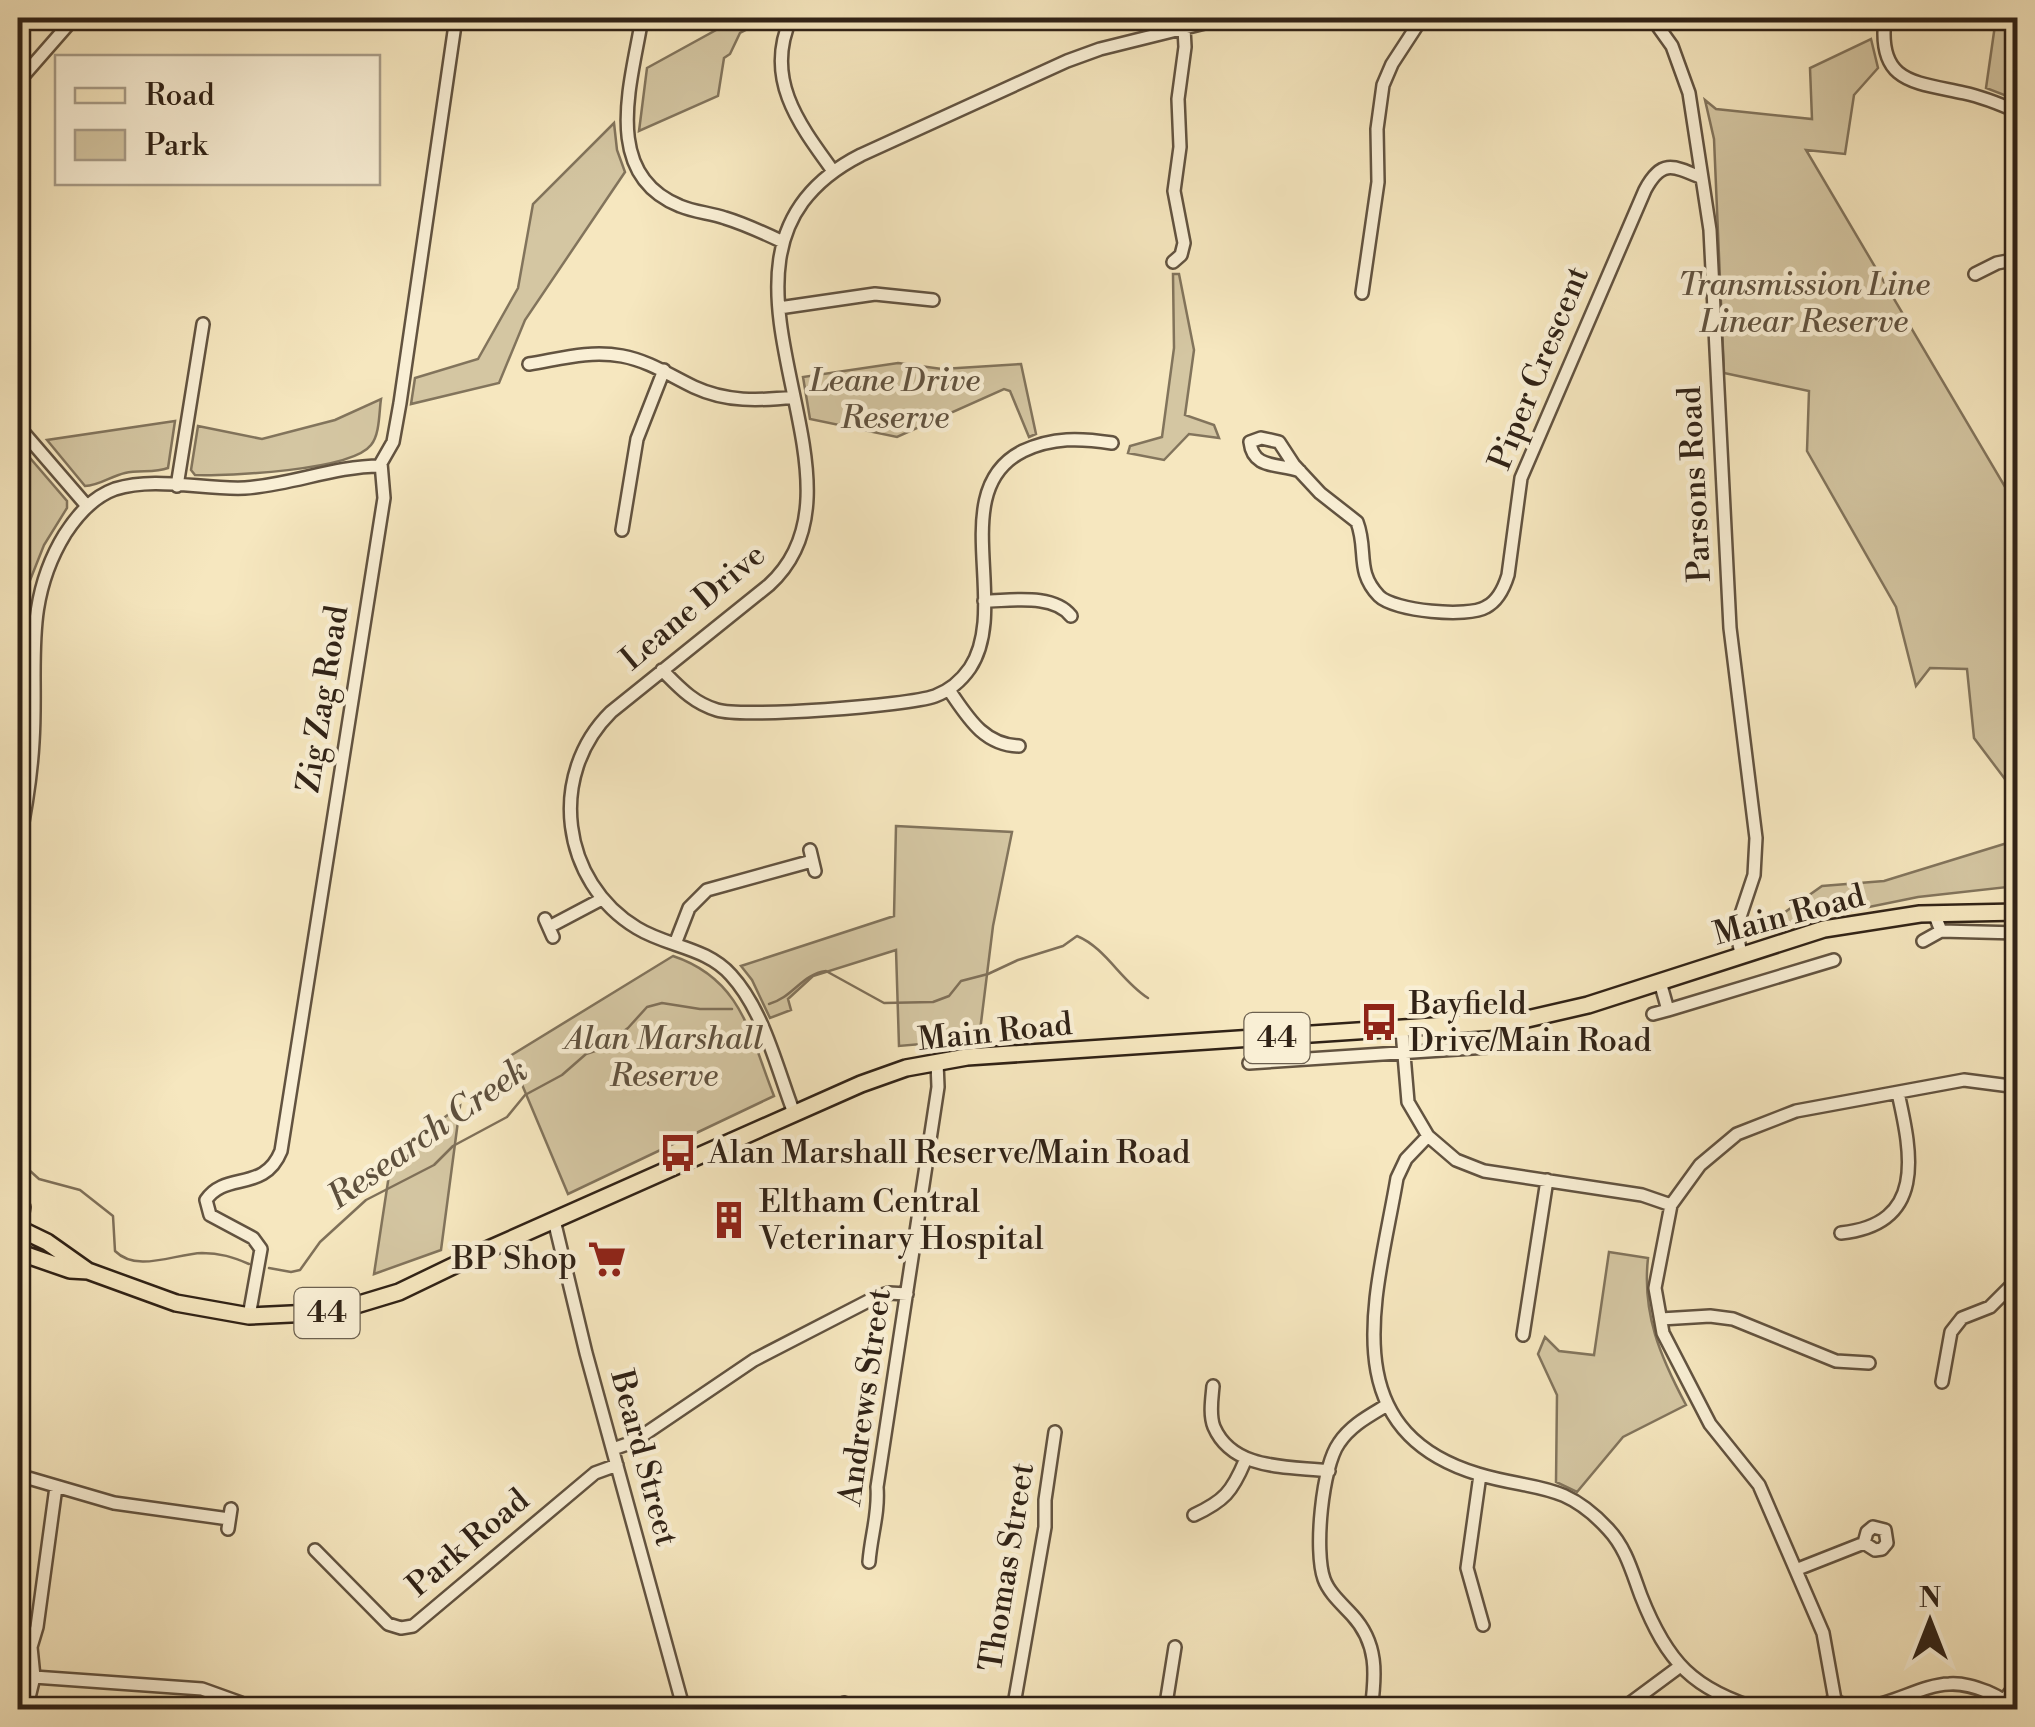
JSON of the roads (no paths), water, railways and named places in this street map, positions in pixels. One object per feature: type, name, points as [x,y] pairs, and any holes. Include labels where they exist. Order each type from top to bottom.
[{"type":"main road","name":"Main Road","points":[[18,1252],[176,1303],[249,1316],[315,1315],[368,1304],[418,1284],[794,1113],[879,1077],[937,1062],[991,1055],[1536,1018],[1824,930],[1934,912],[2018,912]]},
{"type":"main road","name":"Main Road","points":[[18,1231],[68,1254],[88,1272]]},
{"type":"street","points":[[18,82],[74,18]]},
{"type":"street","name":"Zig Zag Road","points":[[249,1316],[261,1249],[253,1238],[210,1215],[206,1200],[214,1190],[265,1174],[281,1151],[384,498],[380,466],[393,442],[400,402],[456,18]]},
{"type":"street","points":[[642,18],[626,127],[640,175],[653,190],[675,204],[728,218],[783,242]]},
{"type":"street","points":[[791,18],[781,48],[784,91],[798,122],[833,171]]},
{"type":"street","name":"Leane Drive","points":[[794,1113],[740,985],[710,958],[636,928],[602,899],[586,874],[574,843],[570,809],[574,776],[584,748],[605,718],[777,578],[799,546],[806,526],[808,500],[779,308],[778,271],[783,242],[804,202],[833,171],[1066,60],[1225,18]]},
{"type":"street","points":[[1362,293],[1379,173],[1377,129],[1384,85],[1392,64],[1422,18]]},
{"type":"street","name":"Parsons Road","points":[[1652,18],[1672,46],[1686,81],[1710,230],[1732,640],[1756,838],[1754,875],[1736,929],[1740,954]]},
{"type":"street","points":[[1885,18],[1885,52],[1902,76],[1915,84],[1975,96],[2018,112]]},
{"type":"street","points":[[1173,262],[1180,256],[1184,243],[1174,198],[1184,28]]},
{"type":"street","name":"Piper Crescent","points":[[1300,472],[1325,498],[1357,522],[1364,576],[1380,597],[1401,608],[1474,612],[1490,606],[1508,575],[1521,478],[1635,210],[1651,179],[1661,169],[1677,168],[1700,177]]},
{"type":"street","points":[[1184,243],[1197,248]]},
{"type":"street","points":[[1976,274],[1996,263],[2018,259]]},
{"type":"street","points":[[779,308],[876,294],[933,300]]},
{"type":"street","points":[[177,486],[203,324]]},
{"type":"street","points":[[528,364],[603,354],[633,358],[729,398],[794,397]]},
{"type":"street","points":[[622,530],[637,439],[664,370]]},
{"type":"street","points":[[18,426],[86,506]]},
{"type":"street","points":[[662,670],[696,701],[731,713],[908,702],[949,690],[967,672],[982,636],[985,504],[996,470],[1016,455],[1050,442],[1082,439],[1112,443]]},
{"type":"street","points":[[18,848],[32,752],[36,607],[56,550],[86,506],[126,486],[257,487],[380,466]]},
{"type":"street","points":[[984,601],[1047,602],[1063,607],[1070,616]]},
{"type":"street","points":[[949,690],[982,733],[1000,744],[1018,746]]},
{"type":"street","points":[[675,944],[689,908],[708,890],[812,860]]},
{"type":"street","points":[[549,928],[602,899]]},
{"type":"street","points":[[1934,912],[1941,932]]},
{"type":"street","points":[[1923,941],[1941,932],[2018,933]]},
{"type":"street","name":"Main Road","points":[[1653,1014],[1834,960]]},
{"type":"street","points":[[1660,982],[1668,1010]]},
{"type":"street","points":[[1402,1030],[1408,1102],[1428,1136],[1456,1160],[1484,1172],[1642,1195],[1671,1205]]},
{"type":"street","points":[[1248,1062],[1534,1044]]},
{"type":"street","name":"Andrews Street","points":[[869,1562],[871,1538],[879,1516],[877,1487],[938,1088],[937,1062]]},
{"type":"street","points":[[2018,1087],[1964,1080],[1796,1110],[1737,1134],[1700,1165],[1671,1205],[1655,1288],[1672,1356],[1710,1424],[1759,1484],[1798,1569],[1823,1633],[1835,1700],[1846,1708],[1858,1708],[1929,1686],[1952,1684],[1972,1686],[2009,1704],[2018,1682]]},
{"type":"street","points":[[1842,1233],[1869,1230],[1899,1203],[1908,1178],[1910,1155],[1898,1093]]},
{"type":"street","points":[[1428,1136],[1406,1158],[1396,1178],[1374,1316],[1374,1367],[1388,1405],[1416,1443],[1436,1458],[1480,1475],[1535,1484],[1592,1512],[1629,1559],[1656,1634],[1679,1667],[1723,1698],[1762,1710]]},
{"type":"street","points":[[1523,1335],[1547,1180]]},
{"type":"street","points":[[18,1200],[24,1210],[18,1231]]},
{"type":"street","name":"Beard Street","points":[[554,1220],[684,1710]]},
{"type":"street","points":[[1942,1382],[1951,1332],[1962,1318],[1990,1307],[2018,1279]]},
{"type":"street","points":[[613,1449],[633,1442],[754,1360],[876,1297],[907,1294]]},
{"type":"street","points":[[1661,1319],[1732,1318],[1836,1361],[1869,1363]]},
{"type":"street","points":[[1213,1386],[1214,1426],[1224,1442],[1245,1461],[1329,1471]]},
{"type":"street","points":[[1371,1710],[1376,1672],[1372,1650],[1363,1627],[1325,1583],[1318,1554],[1336,1446],[1356,1424],[1388,1405]]},
{"type":"street","name":"Thomas Street","points":[[1013,1710],[1045,1527],[1055,1432]]},
{"type":"street","points":[[1194,1515],[1217,1504],[1234,1487],[1245,1461]]},
{"type":"street","name":"Park Road","points":[[315,1550],[388,1624],[400,1628],[413,1626],[594,1473],[617,1466]]},
{"type":"street","points":[[18,1475],[123,1505],[229,1519]]},
{"type":"street","points":[[1480,1475],[1467,1568],[1483,1625]]},
{"type":"street","points":[[26,1710],[34,1677],[24,1645],[37,1627],[56,1487]]},
{"type":"street","points":[[1798,1569],[1864,1543]]},
{"type":"street","points":[[1165,1710],[1175,1647]]},
{"type":"street","points":[[1621,1710],[1679,1667]]},
{"type":"street","points":[[34,1677],[202,1689],[240,1703]]},
{"type":"street","points":[[1815,1710],[1835,1700]]},
{"type":"waterway","name":"Research Creek","points":[[769,1004],[826,971],[884,1003],[933,1002],[949,996],[961,981],[1063,946],[1077,936],[1097,948],[1148,998]]},
{"type":"waterway","name":"Research Creek","points":[[269,1268],[300,1270],[320,1242],[366,1200],[434,1165],[453,1146],[507,1117],[525,1095],[598,1050],[628,1028],[647,1007],[662,1003],[732,1009]]},
{"type":"waterway","name":"Research Creek","points":[[18,1160],[39,1179],[80,1190],[113,1216],[115,1251],[124,1257],[145,1262],[209,1253],[249,1264]]},
{"type":"place","name":"Bayfield Drive/Main Road","points":[[1379,1022]]},
{"type":"place","name":"Alan Marshall Reserve/Main Road","points":[[678,1153]]},
{"type":"place","name":"Eltham Central Veterinary Hospital","points":[[729,1220]]},
{"type":"place","name":"BP Shop","points":[[607,1259]]},
{"type":"park label","name":"Transmission Line Linear Reserve","points":[[1804,304]]},
{"type":"park label","name":"Leane Drive Reserve","points":[[895,400]]},
{"type":"park label","name":"Alan Marshall Reserve","points":[[664,1058]]}]
